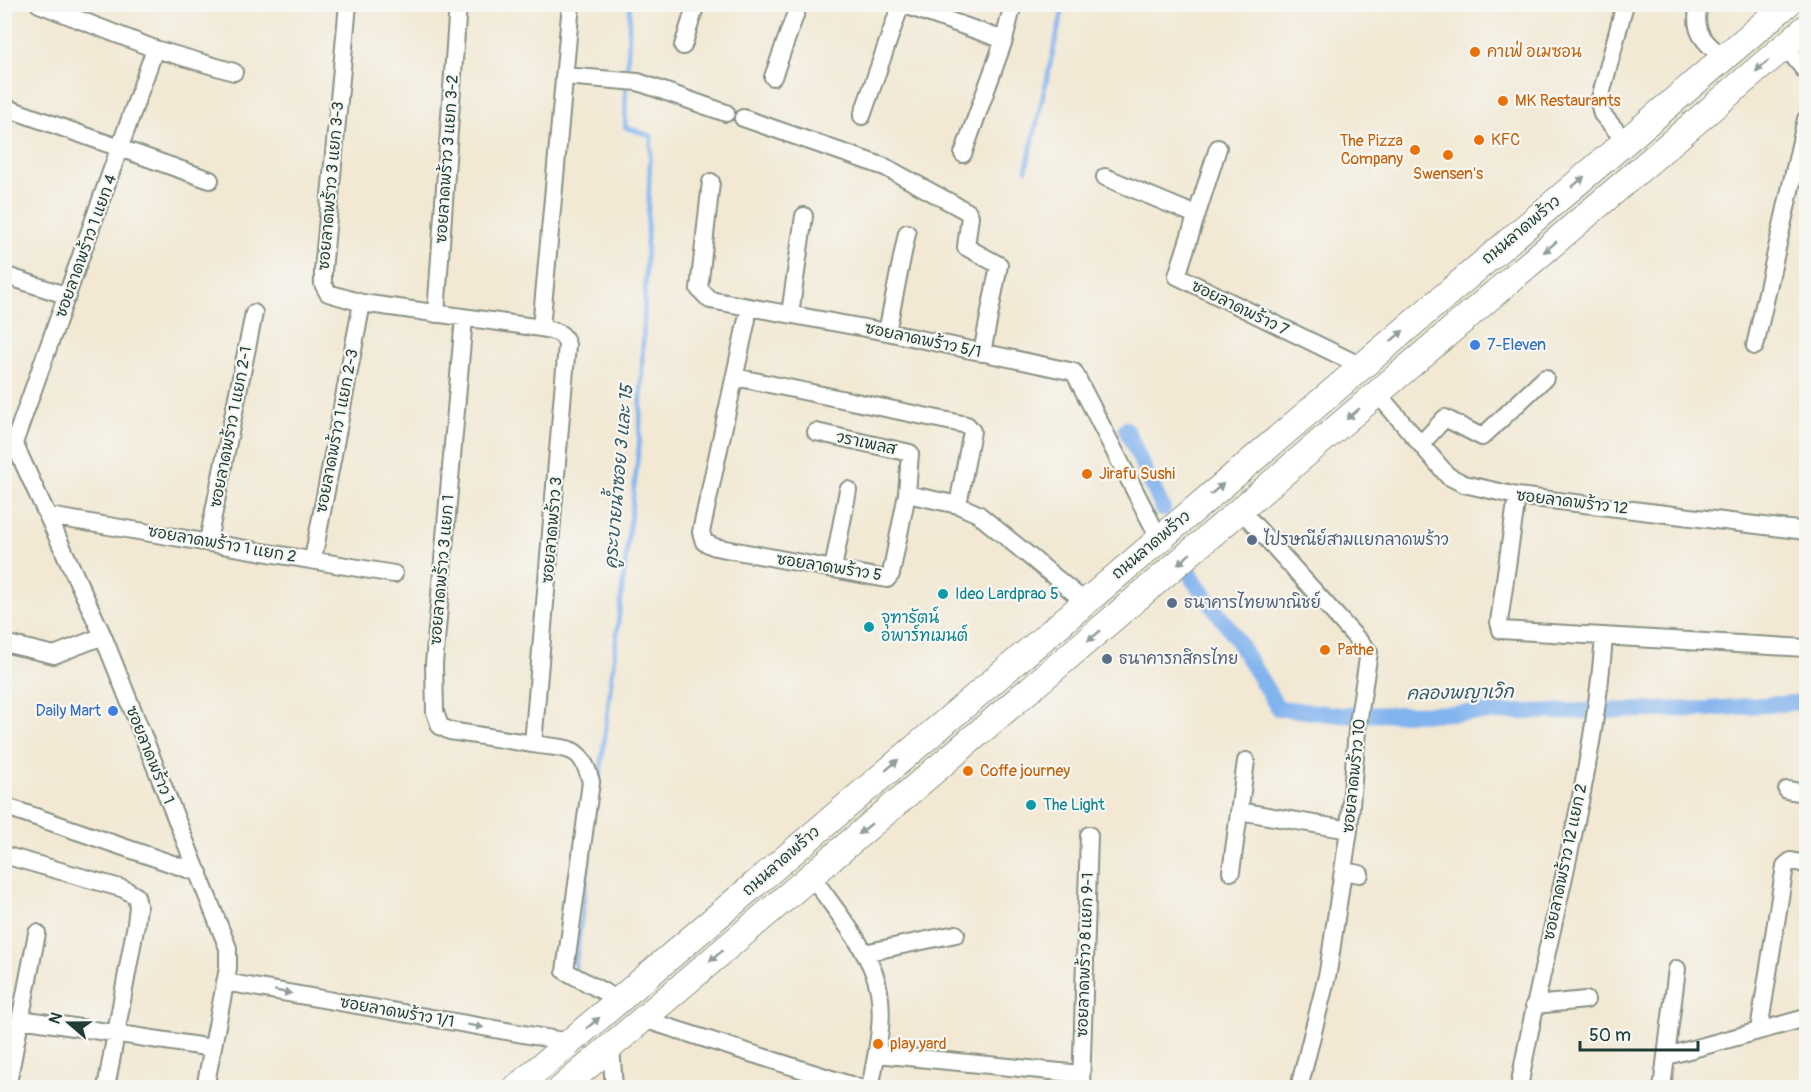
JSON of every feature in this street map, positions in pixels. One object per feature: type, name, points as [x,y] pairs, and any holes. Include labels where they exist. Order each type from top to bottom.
[{"type":"main road","name":"ถนนลาดพร้าว","points":[[516,1088],[1084,601],[1787,4]]},
{"type":"main road","name":"ถนนลาดพร้าว","points":[[562,1088],[1806,28]]},
{"type":"main road","points":[[1117,573],[1138,598]]},
{"type":"main road","points":[[1050,630],[1070,656]]},
{"type":"street","points":[[39,4],[155,49],[234,72]]},
{"type":"street","name":"ซอยลาดพร้าว 3 แยก 3-3","points":[[348,4],[323,278],[328,293],[362,303],[542,328]]},
{"type":"street","name":"ซอยลาดพร้าว 3 แยก 3-2","points":[[436,314],[458,4]]},
{"type":"street","points":[[542,328],[571,4]]},
{"type":"street","points":[[683,46],[696,4]]},
{"type":"street","points":[[773,77],[798,4]]},
{"type":"street","points":[[862,116],[901,4],[1004,40]]},
{"type":"street","points":[[963,154],[1004,40],[1013,4]]},
{"type":"street","points":[[1625,4],[1599,102],[1602,114],[1626,142]]},
{"type":"street","points":[[1699,4],[1697,28],[1702,41],[1724,58]]},
{"type":"street","points":[[1785,46],[1806,72]]},
{"type":"street","name":"ซอยลาดพร้าว 1 แยก 4","points":[[9,441],[68,296],[155,49]]},
{"type":"street","points":[[564,76],[626,81],[667,90],[726,113]]},
{"type":"street","points":[[4,106],[210,180]]},
{"type":"street","points":[[743,118],[885,167],[968,212],[970,216],[966,247],[999,265],[982,352]]},
{"type":"street","points":[[1755,346],[1806,119]]},
{"type":"street","name":"ซอยลาดพร้าว 7","points":[[1218,148],[1176,274],[1178,278],[1361,366]]},
{"type":"street","points":[[1105,177],[1196,215]]},
{"type":"street","name":"ซอยลาดพร้าว 5/1","points":[[711,182],[699,289],[710,300],[887,332],[1074,372],[1160,538]]},
{"type":"street","points":[[790,314],[804,216]]},
{"type":"street","points":[[887,332],[907,233]]},
{"type":"street","points":[[4,275],[68,296]]},
{"type":"street","name":"ซอยลาดพร้าว 1 แยก 2-3","points":[[313,559],[362,303]]},
{"type":"street","name":"ซอยลาดพร้าว 1 แยก 2-1","points":[[208,541],[254,313]]},
{"type":"street","name":"ซอยลาดพร้าว 3 แยก 1","points":[[464,318],[434,664],[435,712],[440,726],[450,731],[533,744]]},
{"type":"street","name":"ซอยลาดพร้าว 5","points":[[747,319],[701,532],[704,542],[715,548],[889,577],[907,494]]},
{"type":"street","name":"ซอยลาดพร้าว 3","points":[[533,744],[567,345],[565,337],[560,332],[542,328]]},
{"type":"street","points":[[735,377],[967,425],[972,430],[958,505]]},
{"type":"street","points":[[1421,444],[1445,418],[1482,437],[1545,378]]},
{"type":"street","name":"ซอยลาดพร้าว 12","points":[[1377,393],[1455,480],[1517,496],[1806,531]]},
{"type":"street","name":"วราเพลส","points":[[816,432],[910,453],[907,494]]},
{"type":"street","name":"ซอยลาดพร้าว 1","points":[[9,441],[49,516],[103,636],[228,948],[225,982],[205,1088]]},
{"type":"street","points":[[833,569],[848,490]]},
{"type":"street","points":[[907,494],[958,505],[978,514],[1084,601]]},
{"type":"street","points":[[1517,496],[1499,628],[1806,648]]},
{"type":"street","name":"ซอยลาดพร้าว 10","points":[[1241,510],[1369,652],[1357,730],[1349,830],[1328,972],[1299,1088]]},
{"type":"street","name":"ซอยลาดพร้าว 1 แยก 2","points":[[49,516],[394,574]]},
{"type":"street","points":[[4,643],[54,656],[103,636]]},
{"type":"street","name":"ซอยลาดพร้าว 12 แยก 2","points":[[1519,1088],[1534,1005],[1593,734],[1600,692],[1604,636]]},
{"type":"street","points":[[533,744],[577,752],[585,761],[591,782],[565,971],[592,988],[619,1000]]},
{"type":"street","points":[[1231,872],[1246,761]]},
{"type":"street","points":[[1787,790],[1806,793]]},
{"type":"street","points":[[4,806],[199,873]]},
{"type":"street","points":[[1239,811],[1349,830]]},
{"type":"street","name":"ซอยลาดพร้าว 8 แยก 9-1","points":[[1081,1081],[1089,835]]},
{"type":"street","points":[[4,855],[124,889],[136,896],[138,906],[136,924],[106,1088]]},
{"type":"street","points":[[1759,1030],[1785,866],[1791,861],[1806,864]]},
{"type":"street","points":[[1343,871],[1360,874]]},
{"type":"street","points":[[811,875],[864,953],[874,974],[879,997],[880,1018],[877,1054],[870,1088]]},
{"type":"street","points":[[7,1088],[37,933]]},
{"type":"street","points":[[864,953],[956,934]]},
{"type":"street","points":[[1662,1088],[1677,969]]},
{"type":"street","name":"ซอยลาดพร้าว 1/1","points":[[225,982],[569,1042]]},
{"type":"street","points":[[1534,1005],[1586,1000]]},
{"type":"street","points":[[643,1018],[860,1088]]},
{"type":"street","points":[[1667,1056],[1806,1018]]},
{"type":"street","points":[[21,1019],[212,1048]]},
{"type":"street","points":[[611,1046],[614,1088]]},
{"type":"street","points":[[877,1054],[1081,1081]]},
{"type":"waterway","name":"คูระบายน้ำซอย 3 และ 15","points":[[627,77],[630,4]]},
{"type":"waterway","name":"คูระบายน้ำซอย 3 และ 15","points":[[1026,170],[1064,4]]},
{"type":"waterway","name":"คูระบายน้ำซอย 3 และ 15","points":[[599,784],[639,447],[651,136],[625,127],[626,85]]},
{"type":"waterway","name":"คลองพญาเวิก","points":[[1126,429],[1163,509]]},
{"type":"waterway","name":"คลองพญาเวิก","points":[[1189,571],[1193,580],[1232,632],[1278,708],[1341,715],[1708,709],[1806,702]]},
{"type":"waterway","name":"คูระบายน้ำซอย 3 และ 15","points":[[575,967],[590,849]]},
{"type":"place","name":"คาเฟ่ อเมซอน","points":[[1475,52]]},
{"type":"place","name":"MK Restaurants","points":[[1503,101]]},
{"type":"place","name":"KFC","points":[[1479,140]]},
{"type":"place","name":"The Pizza Company","points":[[1415,150]]},
{"type":"place","name":"Swensen's","points":[[1448,155]]},
{"type":"place","name":"7-Eleven","points":[[1475,345]]},
{"type":"place","name":"Jirafu Sushi","points":[[1087,474]]},
{"type":"place","name":"ไปรษณีย์สามแยกลาดพร้าว","points":[[1252,540]]},
{"type":"place","name":"Ideo Lardprao 5","points":[[943,594]]},
{"type":"place","name":"ธนาคารไทยพาณิชย์","points":[[1172,603]]},
{"type":"place","name":"จุฑารัตน์ อพาร์ทเมนต์","points":[[869,627]]},
{"type":"place","name":"Pathe","points":[[1325,650]]},
{"type":"place","name":"ธนาคารกสิกรไทย","points":[[1107,659]]},
{"type":"place","name":"Daily Mart","points":[[113,711]]},
{"type":"place","name":"Coffe journey","points":[[968,771]]},
{"type":"place","name":"The Light","points":[[1031,805]]},
{"type":"place","name":"play yard","points":[[878,1044]]}]
